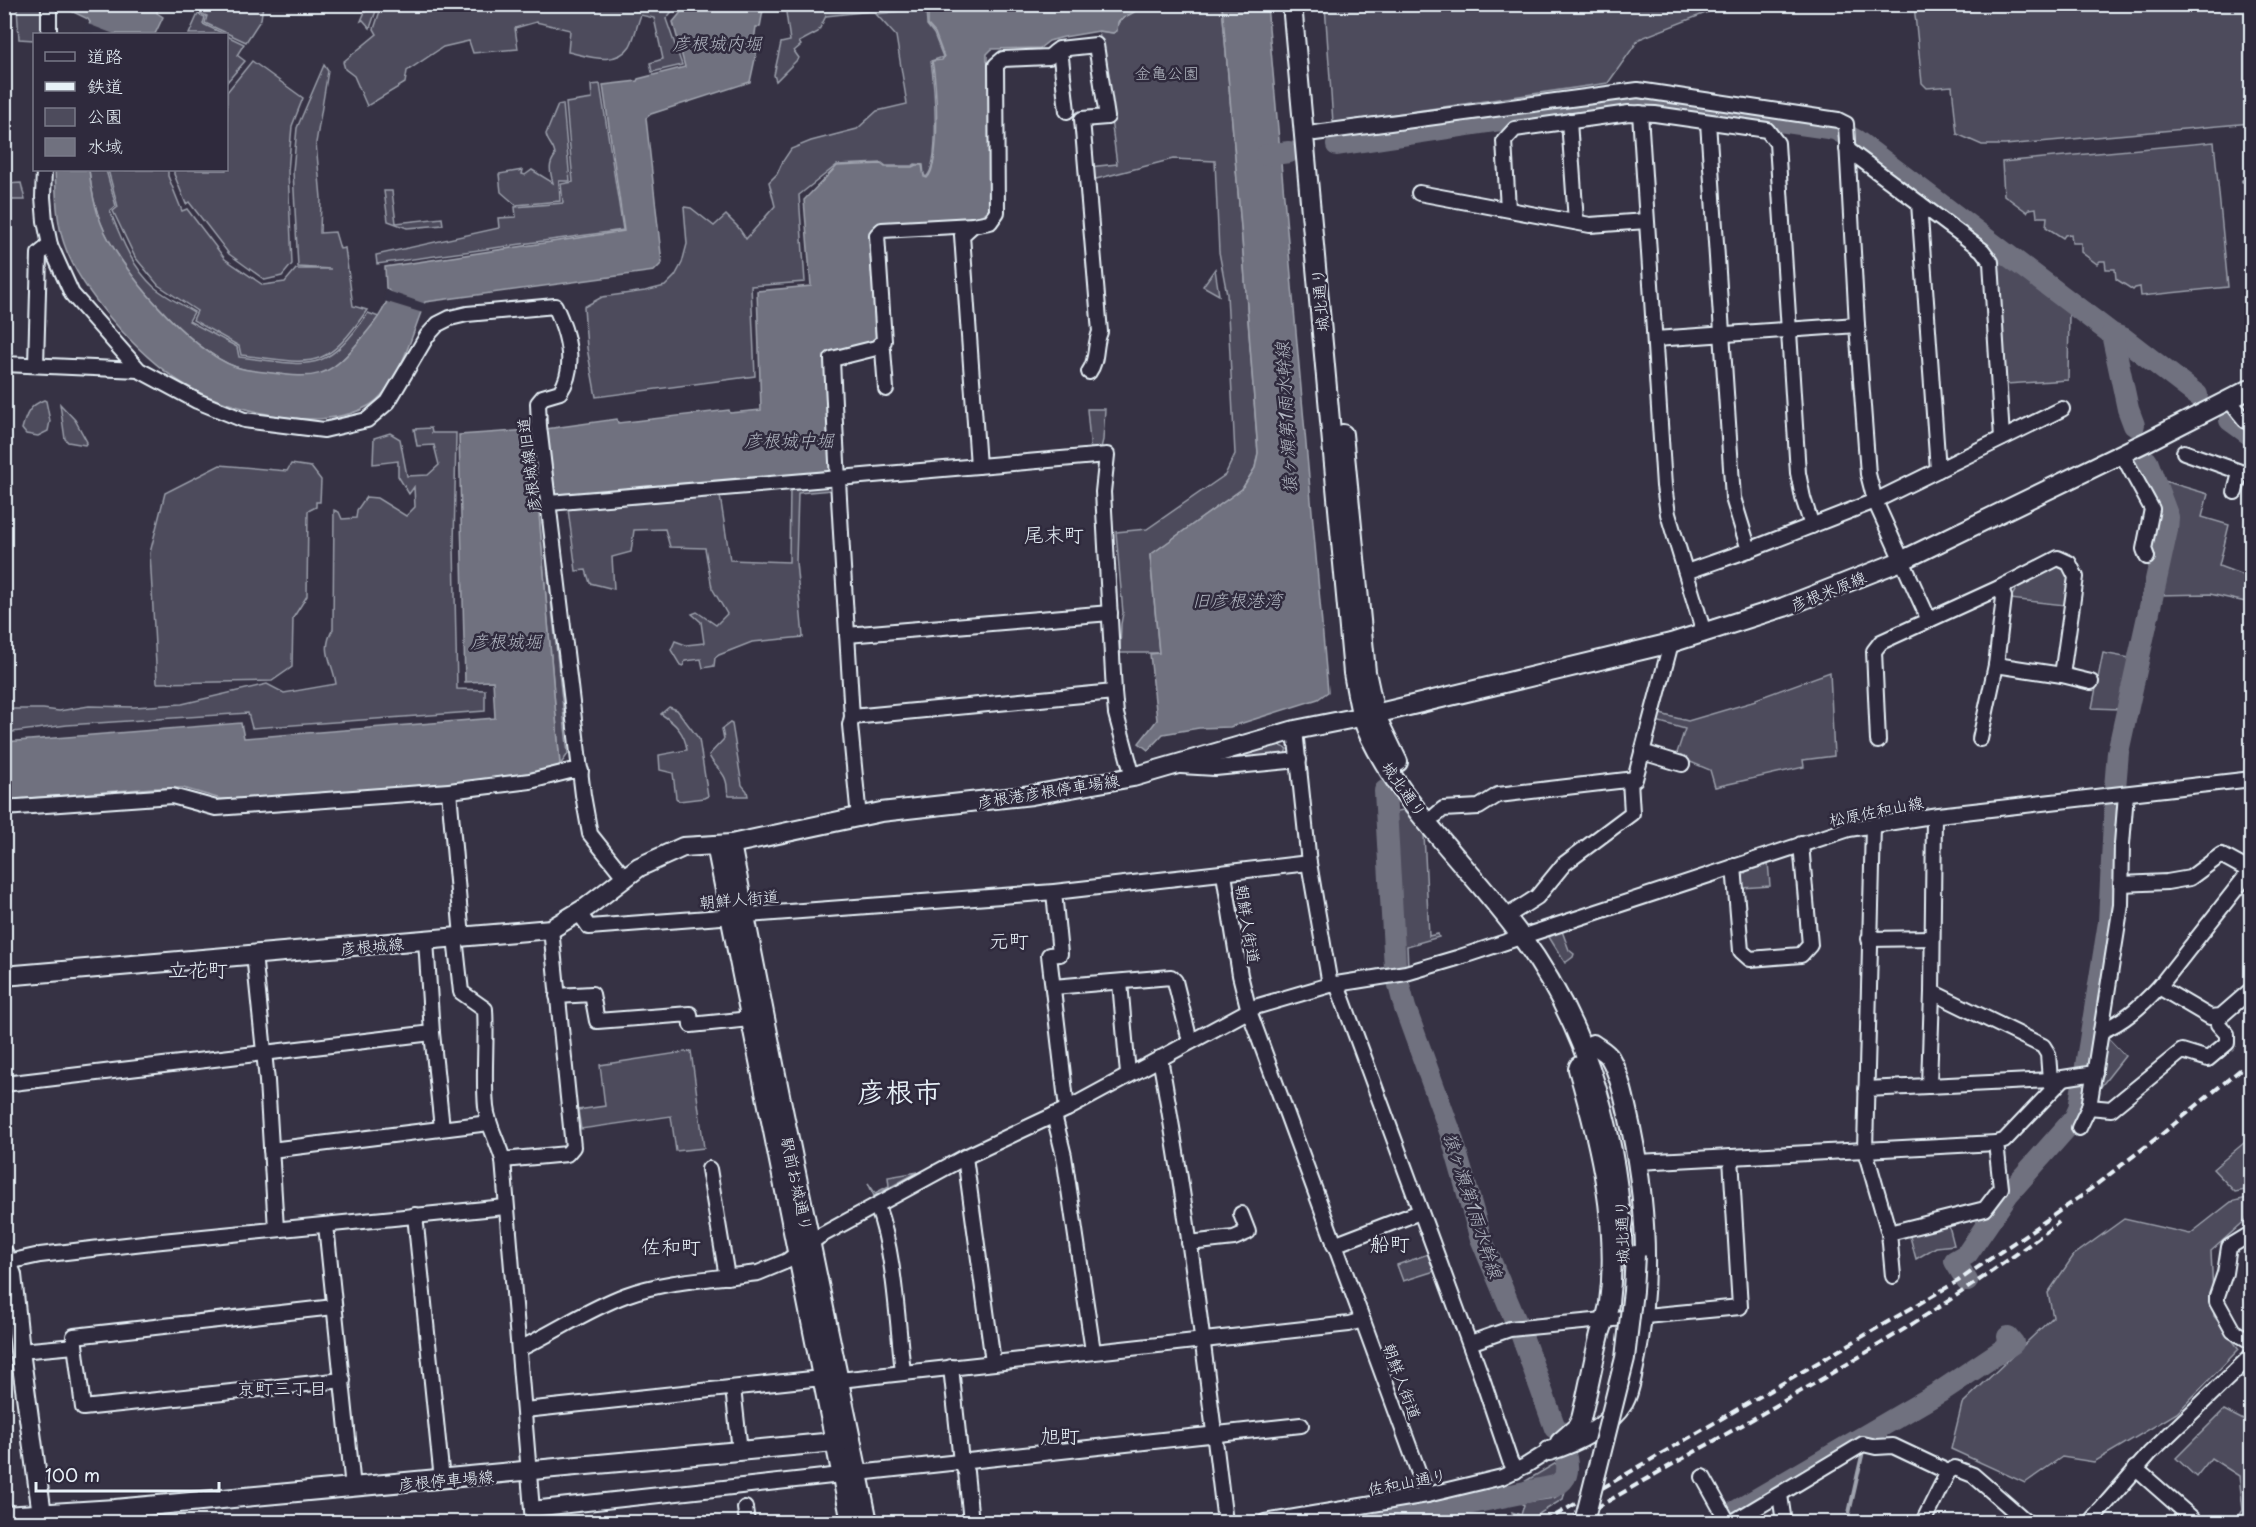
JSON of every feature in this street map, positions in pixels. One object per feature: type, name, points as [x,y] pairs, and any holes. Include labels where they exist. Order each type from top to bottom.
[{"type":"main road","name":"城北通り","points":[[1292,4],[1352,662],[1369,715],[1394,757],[1413,786],[1515,911],[1527,935]]},
{"type":"main road","name":"城北通り","points":[[1304,4],[1366,672],[1369,735],[1403,791],[1558,974],[1613,1100],[1625,1149],[1633,1209],[1629,1255],[1614,1352],[1573,1522]]},
{"type":"main road","name":"彦根米原線","points":[[1369,715],[1671,643],[1784,608],[1901,561],[2252,388]]},
{"type":"main road","name":"彦根港彦根停車場線","points":[[724,845],[880,812],[1064,791],[1133,777],[1295,730],[1369,715]]},
{"type":"main road","name":"彦根城線","points":[[4,976],[551,929],[579,913],[625,878],[655,859],[683,847],[724,845]]},
{"type":"main road","name":"駅前お城通り","points":[[724,845],[850,1474],[868,1522]]},
{"type":"main road","name":"駅前お城通り","points":[[737,915],[750,1018],[804,1249]]},
{"type":"main road","points":[[1588,1046],[1610,1056],[1628,1114],[1638,1161],[1646,1258],[1643,1317],[1629,1387],[1623,1404],[1592,1432],[1565,1446],[1549,1451],[1570,1433],[1581,1419],[1605,1320],[1612,1279],[1609,1215],[1601,1156],[1578,1069],[1588,1046]]},
{"type":"main road","name":"城北通り","points":[[1584,1522],[1625,1358],[1633,1291],[1629,1255]]},
{"type":"main road","points":[[6,1258],[12,1275],[10,1310],[20,1351],[42,1518]]},
{"type":"main road","name":"彦根停車場線","points":[[4,1516],[42,1518],[115,1509],[740,1452],[843,1440]]},
{"type":"main road","name":"駅前お城通り","points":[[850,1474],[851,1522]]},
{"type":"street","points":[[48,33],[49,4]]},
{"type":"street","points":[[859,818],[850,725],[852,717],[832,359],[876,348],[884,341],[877,235],[882,230],[973,225],[990,222],[997,212],[996,64],[1003,59],[1049,57],[1059,49],[1096,45],[1107,117],[1082,119],[1100,332],[1095,342],[1095,364],[1089,372]]},
{"type":"street","points":[[1055,52],[1061,58],[1067,111]]},
{"type":"street","points":[[1315,133],[1638,90],[1838,120],[1846,124],[1868,474],[1875,501],[1929,620]]},
{"type":"street","points":[[1640,113],[1664,486],[1668,514],[1704,633]]},
{"type":"street","points":[[1508,209],[1504,141],[1515,129],[1640,113],[1767,130],[1777,142],[1798,473],[1812,526]]},
{"type":"street","points":[[1569,121],[1576,222]]},
{"type":"street","points":[[1708,122],[1733,498],[1749,550]]},
{"type":"street","points":[[1847,146],[1982,250],[1991,262],[2002,438]]},
{"type":"street","name":"彦根城線旧道","points":[[44,171],[45,221],[50,245],[72,294],[139,370],[197,401],[244,420],[324,430],[367,420],[388,402],[427,336],[438,324],[467,314],[555,306],[567,333],[570,372],[560,392],[543,397],[538,402],[581,771],[590,834],[625,878]]},
{"type":"street","points":[[1419,193],[1590,225],[1646,221]]},
{"type":"street","points":[[1919,203],[1938,470]]},
{"type":"street","points":[[973,225],[962,235],[978,466]]},
{"type":"street","points":[[36,365],[39,254],[50,245]]},
{"type":"street","points":[[1655,339],[1857,326]]},
{"type":"street","points":[[880,345],[883,350],[886,389]]},
{"type":"street","points":[[4,364],[139,370]]},
{"type":"street","points":[[2229,400],[2252,425]]},
{"type":"street","points":[[1686,572],[1875,501],[2062,409]]},
{"type":"street","points":[[2184,452],[2246,474],[2235,492]]},
{"type":"street","points":[[2122,454],[2152,509],[2144,549],[2146,557]]},
{"type":"street","points":[[549,503],[1107,455],[1103,492],[1114,692],[1116,714],[1133,777]]},
{"type":"street","points":[[1878,741],[1874,651],[1881,642],[1999,588],[2058,558],[2069,563],[2076,577],[2062,675]]},
{"type":"street","points":[[1980,739],[1996,665],[2004,597],[1999,588]]},
{"type":"street","points":[[847,635],[1110,614]]},
{"type":"street","points":[[1436,814],[1443,809],[1479,807],[1498,795],[1635,779],[1671,643]]},
{"type":"street","points":[[1996,665],[2091,682]]},
{"type":"street","points":[[852,717],[1114,692]]},
{"type":"street","points":[[1295,730],[1309,863],[1333,984],[1470,1343],[1502,1440],[1516,1471]]},
{"type":"street","points":[[1642,752],[1682,764]]},
{"type":"street","points":[[1173,766],[1215,768],[1299,760]]},
{"type":"street","points":[[4,808],[172,796],[216,808],[449,790],[530,781],[570,771],[581,771]]},
{"type":"street","name":"松原佐和山線","points":[[519,1348],[625,1295],[670,1284],[758,1273],[773,1268],[820,1236],[965,1157],[1060,1112],[1255,1007],[1333,984],[1406,973],[1849,829],[1934,816],[2252,779]]},
{"type":"street","points":[[1515,911],[1537,897],[1563,864],[1632,813],[1630,780]]},
{"type":"street","points":[[449,790],[461,992],[485,1009],[486,1106],[489,1123],[499,1143],[502,1160],[533,1516],[850,1474],[1301,1425]]},
{"type":"street","points":[[2079,1128],[2089,1107],[2088,1074],[2101,1030],[2121,904],[2126,794]]},
{"type":"street","points":[[1929,1086],[1934,816]]},
{"type":"street","points":[[1873,825],[1865,1150],[1889,1233],[1893,1276]]},
{"type":"street","points":[[1734,866],[1741,951],[1750,959],[1801,955],[1810,945],[1802,844]]},
{"type":"street","points":[[2101,1030],[2112,1026],[2142,1005],[2251,872],[2221,855],[2190,878],[2167,882],[2121,884]]},
{"type":"street","points":[[1224,874],[1309,863]]},
{"type":"street","name":"朝鮮人街道","points":[[579,913],[590,927],[1054,892],[1224,874],[1248,1011],[1427,1495]]},
{"type":"street","points":[[1054,892],[1060,954],[1048,955],[1053,987],[1060,1112],[1064,1156],[1094,1350]]},
{"type":"street","points":[[502,1160],[567,1154],[573,1147],[551,929]]},
{"type":"street","points":[[1869,939],[1932,938]]},
{"type":"street","points":[[426,940],[432,1033],[442,1128]]},
{"type":"street","points":[[254,954],[264,1052],[276,1229]]},
{"type":"street","points":[[1053,987],[1171,977],[1175,981],[1190,1041]]},
{"type":"street","points":[[1120,982],[1128,1074]]},
{"type":"street","points":[[2159,987],[2210,1017],[2221,1016],[2252,989]]},
{"type":"street","points":[[1932,992],[2043,1046],[2057,1079]]},
{"type":"street","points":[[557,996],[592,994],[597,1021],[690,1014],[691,1025],[750,1018]]},
{"type":"street","points":[[2089,1107],[2111,1109],[2182,1051],[2208,1059],[2227,1043],[2228,1034],[2218,1024],[2217,1017]]},
{"type":"street","points":[[4,1084],[432,1033]]},
{"type":"street","points":[[1160,1058],[1189,1243],[1225,1522]]},
{"type":"street","points":[[1866,1089],[2057,1079],[2088,1074]]},
{"type":"street","points":[[1638,1161],[1731,1158],[2004,1142],[2057,1079]]},
{"type":"street","points":[[271,1150],[489,1123]]},
{"type":"street","points":[[1889,1233],[1985,1209],[2001,1188],[1996,1143]]},
{"type":"street","points":[[965,1157],[993,1362]]},
{"type":"street","points":[[1470,1343],[1510,1329],[1740,1307],[1731,1158]]},
{"type":"street","points":[[709,1169],[727,1277]]},
{"type":"street","points":[[877,1206],[884,1223],[888,1247],[903,1372]]},
{"type":"street","points":[[6,1258],[415,1215],[505,1208]]},
{"type":"street","points":[[1334,1245],[1420,1212]]},
{"type":"street","points":[[1189,1243],[1234,1238],[1248,1232],[1241,1214]]},
{"type":"street","points":[[415,1215],[442,1480]]},
{"type":"street","points":[[326,1225],[353,1488]]},
{"type":"street","points":[[2250,1238],[2229,1247],[2217,1302],[2233,1331],[2252,1342]]},
{"type":"street","points":[[334,1307],[74,1336],[75,1346],[83,1408],[342,1380]]},
{"type":"street","points":[[525,1410],[951,1367],[1348,1324],[1362,1320]]},
{"type":"street","points":[[20,1351],[75,1346]]},
{"type":"street","points":[[2095,1521],[2135,1468],[2252,1355]]},
{"type":"street","points":[[951,1367],[961,1462],[966,1472],[971,1522]]},
{"type":"street","points":[[733,1388],[740,1452]]},
{"type":"street","points":[[1703,1476],[1730,1522],[1780,1495],[1863,1444],[1876,1447],[1893,1446],[1948,1472]]},
{"type":"street","name":"佐和山通り","points":[[1264,1522],[1427,1495],[1502,1477],[1549,1451]]},
{"type":"street","points":[[1931,1519],[1948,1472],[1955,1468],[1973,1475],[2026,1522]]},
{"type":"street","points":[[2135,1468],[2193,1519],[2193,1522]]},
{"type":"street","points":[[1780,1495],[1784,1522]]},
{"type":"street","points":[[745,1508],[747,1522]]},
{"type":"green space","points":[[5,4],[42,5],[41,33],[33,33],[33,40],[19,39],[17,7]]},
{"type":"green space","points":[[201,4],[263,4],[261,19],[246,42],[205,23],[207,16],[197,12]]},
{"type":"green space","points":[[1325,4],[1726,5],[1639,39],[1608,83],[1333,123]]},
{"type":"green space","points":[[368,5],[378,5],[370,28],[363,20],[361,21]]},
{"type":"green space","points":[[382,5],[677,5],[666,19],[682,65],[652,72],[650,63],[663,59],[654,18],[641,15],[630,46],[624,52],[610,58],[568,52],[570,30],[536,22],[515,28],[518,49],[473,53],[469,41],[443,47],[407,71],[405,83],[367,106],[354,76],[345,69],[343,62],[377,34],[374,29]]},
{"type":"green space","points":[[785,5],[927,5],[826,16],[818,32],[799,42],[801,45],[794,51],[799,58],[776,81],[774,75],[781,43],[790,41]]},
{"type":"green space","name":"金亀公園","points":[[1142,5],[1222,5],[1258,453],[1255,468],[1242,489],[1150,555],[1159,653],[1120,653],[1123,613],[1116,532],[1147,529],[1225,475],[1235,454],[1227,294],[1219,252],[1215,161],[1173,159],[1092,180],[1089,167],[1117,164],[1099,31],[1113,33],[1123,18],[1135,12]]},
{"type":"green space","points":[[1914,5],[2251,5],[2251,123],[2005,145],[1982,145],[1957,134],[1952,86],[1927,88],[1922,83]]},
{"type":"green space","points":[[926,8],[927,25],[934,34],[943,57],[931,61],[935,104],[935,141],[931,169],[926,177],[923,165],[886,166],[882,163],[837,165],[799,195],[805,282],[751,286],[755,376],[596,397],[587,348],[584,307],[602,297],[665,286],[675,276],[682,263],[687,244],[684,207],[691,208],[714,226],[726,215],[746,239],[775,206],[769,182],[777,174],[791,149],[811,141],[857,129],[877,111],[907,104],[896,36],[876,14]]},
{"type":"green space","points":[[198,14],[205,17],[203,24],[222,33],[189,33]]},
{"type":"green space","points":[[228,36],[244,44],[237,55],[245,61],[228,81]]},
{"type":"green space","points":[[252,61],[303,98],[292,126],[288,171],[292,264],[282,276],[265,280],[229,254],[189,202],[186,204],[174,174],[174,171],[228,171],[228,91]]},
{"type":"green space","points":[[324,65],[328,71],[316,143],[321,198],[320,233],[335,232],[340,249],[345,248],[353,306],[367,310],[339,345],[314,360],[285,360],[241,355],[239,346],[193,320],[197,311],[158,285],[135,257],[113,211],[118,207],[108,171],[168,171],[182,211],[187,209],[225,259],[263,285],[285,282],[296,269],[331,269],[298,267],[293,171],[297,128]]},
{"type":"green space","points":[[600,84],[623,230],[377,264],[376,255],[499,228],[498,218],[516,217],[515,207],[563,203],[561,184],[573,182],[566,103],[592,99],[591,85]]},
{"type":"green space","points":[[563,104],[570,181],[559,181],[560,201],[516,205],[501,192],[499,174],[523,170],[522,174],[525,175],[532,170],[553,183],[550,168],[555,153],[546,134],[558,105]]},
{"type":"green space","points":[[2214,142],[2228,287],[2141,296],[2140,287],[2133,290],[2116,279],[2115,269],[2106,269],[2105,261],[2097,264],[2081,252],[2081,243],[2072,243],[2071,234],[2063,238],[2046,227],[2047,217],[2037,217],[2036,208],[2029,209],[2027,212],[2004,195],[2002,162]]},
{"type":"green space","points":[[89,171],[106,171],[116,206],[110,211],[128,252],[139,270],[163,294],[194,312],[189,321],[237,347],[239,357],[283,362],[314,362],[327,357],[339,348],[353,334],[368,313],[379,317],[344,358],[325,373],[296,376],[236,367],[198,344],[158,306],[139,284],[110,241],[93,197]]},
{"type":"green space","points":[[21,183],[25,200],[11,200],[8,195],[5,195],[5,184]]},
{"type":"green space","points":[[384,191],[392,191],[396,223],[442,218],[443,225],[407,228],[388,221]]},
{"type":"green space","points":[[1998,255],[2069,311],[2068,380],[2006,384]]},
{"type":"green space","points":[[1215,269],[1219,295],[1203,286]]},
{"type":"green space","points":[[44,400],[50,421],[48,431],[38,436],[26,434],[22,429],[27,415],[32,407]]},
{"type":"green space","points":[[60,404],[75,420],[87,442],[85,445],[68,442],[65,439]]},
{"type":"green space","points":[[1087,409],[1105,409],[1100,452],[1091,453]]},
{"type":"green space","points":[[431,428],[432,433],[456,433],[454,547],[457,689],[485,690],[485,711],[252,728],[248,713],[67,725],[5,733],[5,709],[59,711],[89,706],[134,707],[182,704],[267,684],[284,693],[336,684],[327,650],[333,629],[334,510],[339,512],[342,519],[356,518],[357,510],[366,497],[377,498],[406,516],[415,507],[414,487],[409,494],[398,476],[398,461],[373,464],[374,438],[390,433],[400,439],[407,476],[428,475],[439,465],[434,445],[417,446],[414,429]]},
{"type":"green space","points":[[291,464],[311,467],[321,480],[320,502],[316,502],[316,507],[308,511],[307,596],[293,618],[292,667],[272,681],[157,683],[150,553],[165,493],[220,465],[287,471]]},
{"type":"green space","points":[[2158,481],[2208,494],[2202,517],[2229,525],[2219,566],[2251,578],[2251,588],[2246,602],[2210,594],[2158,595],[2173,523],[2172,514]]},
{"type":"green space","points":[[831,485],[831,490],[798,493],[796,562],[803,637],[752,642],[719,655],[715,658],[714,666],[703,668],[701,659],[685,661],[683,666],[680,665],[671,650],[675,641],[686,645],[704,643],[701,622],[692,614],[697,612],[716,625],[727,614],[712,588],[705,548],[670,547],[665,529],[634,530],[631,552],[612,557],[614,589],[590,583],[586,570],[576,571],[568,509],[720,496],[730,560],[789,562],[790,489]]},
{"type":"green space","points":[[540,500],[568,754],[560,765],[539,514]]},
{"type":"green space","points":[[2056,566],[2065,570],[2070,579],[2065,605],[2010,599],[2018,586]]},
{"type":"green space","points":[[2103,653],[2130,658],[2120,709],[2092,708]]},
{"type":"green space","points":[[1830,672],[1834,756],[1803,760],[1804,767],[1715,787],[1710,770],[1676,756],[1685,729],[1653,720],[1656,713],[1688,721],[1756,701],[1756,699]]},
{"type":"green space","points":[[669,707],[677,710],[699,739],[708,796],[704,798],[679,801],[676,798],[673,773],[660,770],[659,755],[687,750],[684,738],[678,729],[661,714]]},
{"type":"green space","points":[[730,723],[742,785],[748,796],[729,796],[725,777],[709,755],[724,739],[722,729]]},
{"type":"green space","points":[[1278,744],[1287,749],[1284,756],[1232,761],[1231,758],[1234,755]]},
{"type":"green space","points":[[1403,810],[1424,834],[1429,936],[1438,934],[1439,937],[1407,946],[1408,967],[1402,968],[1392,812]]},
{"type":"green space","points":[[1768,862],[1770,886],[1742,888],[1743,876],[1748,870]]},
{"type":"green space","points":[[1562,931],[1569,950],[1574,954],[1565,963],[1549,937]]},
{"type":"green space","points":[[2107,1037],[2125,1056],[2095,1094],[2103,1041]]},
{"type":"green space","points":[[691,1051],[704,1148],[676,1151],[671,1116],[581,1129],[578,1110],[605,1106],[600,1065]]},
{"type":"green space","points":[[2251,1137],[2251,1189],[2235,1192],[2213,1169]]},
{"type":"green space","points":[[918,1172],[874,1196],[868,1183],[875,1193],[889,1186],[888,1177]]},
{"type":"green space","points":[[2251,1197],[2251,1218],[2248,1218],[2211,1251],[2214,1316],[2239,1349],[2177,1413],[2094,1462],[2062,1457],[2025,1483],[1951,1449],[1962,1404],[2053,1317],[2048,1293],[2074,1255],[2124,1219],[2190,1234],[2231,1202]]},
{"type":"green space","points":[[1948,1222],[1954,1245],[1936,1247],[1916,1259],[1909,1233]]},
{"type":"green space","points":[[1431,1253],[1438,1270],[1403,1281],[1397,1265]]},
{"type":"green space","points":[[2224,1410],[2251,1424],[2251,1522],[2235,1522],[2243,1510],[2239,1476],[2211,1458],[2196,1477],[2176,1458]]},
{"type":"green space","points":[[1558,1462],[1559,1470],[1555,1479],[1508,1489],[1519,1485]]},
{"type":"green space","points":[[1565,1491],[1563,1499],[1526,1522],[1509,1522],[1513,1520],[1512,1512],[1521,1515],[1524,1505],[1520,1503],[1554,1498]]},
{"type":"water","points":[[59,5],[158,5],[157,13],[163,17],[155,33],[86,33],[90,22]]},
{"type":"water","name":"彦根城内堀","points":[[687,5],[764,5],[760,27],[756,27],[753,48],[757,50],[750,82],[651,114],[646,118],[662,263],[654,271],[425,302],[397,372],[380,396],[359,411],[322,419],[284,417],[237,407],[192,389],[147,356],[111,319],[81,278],[69,257],[59,220],[55,171],[89,171],[96,210],[110,241],[123,262],[158,306],[198,344],[236,367],[286,375],[319,374],[346,356],[380,314],[390,292],[386,288],[385,267],[624,231],[603,85],[637,81],[685,67],[673,22]]},
{"type":"water","name":"彦根城中堀","points":[[928,5],[1142,5],[1118,22],[1117,31],[1113,33],[1099,31],[1049,41],[1040,48],[992,49],[987,54],[990,66],[990,209],[965,221],[901,224],[872,229],[871,272],[875,272],[877,338],[871,344],[826,354],[830,472],[556,500],[546,429],[617,419],[618,423],[729,410],[730,413],[761,410],[757,291],[811,286],[804,200],[837,166],[881,164],[885,167],[912,167],[922,165],[924,177],[927,178],[931,170],[937,122],[932,61],[942,60],[944,57],[935,33],[928,25]]},
{"type":"water","name":"旧彦根港湾","points":[[1222,5],[1267,5],[1328,692],[1318,699],[1230,727],[1199,728],[1163,734],[1148,750],[1139,743],[1157,720],[1150,654],[1159,653],[1150,555],[1242,489],[1255,468],[1258,453]]},
{"type":"water","name":"彦根城堀","points":[[530,430],[540,500],[539,514],[560,765],[535,774],[470,783],[265,798],[221,799],[183,788],[153,788],[5,800],[5,742],[241,723],[244,738],[495,718],[493,681],[465,682],[459,435]]},
{"type":"pier","points":[[86,22],[111,33],[83,33]]},
{"type":"pier","points":[[385,290],[426,304],[423,313],[384,301]]},
{"type":"waterway","points":[[1337,145],[1632,100],[1835,129],[1857,141],[2112,334],[2123,338],[2197,395]]},
{"type":"waterway","points":[[1266,155],[1289,152]]},
{"type":"waterway","points":[[2243,181],[2252,181]]},
{"type":"waterway","points":[[2112,334],[2128,409],[2134,425]]},
{"type":"waterway","points":[[2230,420],[2252,436]]},
{"type":"waterway","points":[[2115,788],[2118,752],[2167,530],[2168,517],[2147,461]]},
{"type":"waterway","name":"猿ヶ瀬第1雨水幹線","points":[[1385,791],[1395,968]]},
{"type":"waterway","points":[[1967,1281],[1955,1261],[1967,1254],[2008,1194],[2075,1118],[2079,1109],[2109,922],[2115,800]]},
{"type":"waterway","name":"猿ヶ瀬第1雨水幹線","points":[[1398,981],[1405,1008],[1451,1134],[1480,1236],[1522,1336],[1555,1428]]},
{"type":"waterway","points":[[1733,1513],[1940,1392],[2013,1343],[2008,1337]]},
{"type":"waterway","points":[[1847,1522],[1863,1451]]},
{"type":"waterway","name":"猿ヶ瀬第1雨水幹線","points":[[1380,1522],[1555,1486],[1566,1475],[1566,1458]]},
{"type":"railway","points":[[1544,1522],[1958,1281],[2080,1197],[2162,1134],[2252,1060]]},
{"type":"railway","points":[[1572,1522],[1882,1343],[2001,1265],[2059,1222]]},
{"type":"district","name":"尾末町","points":[[1054,534]]},
{"type":"district","name":"元町","points":[[1009,940]]},
{"type":"district","name":"立花町","points":[[198,969]]},
{"type":"district","name":"彦根市","points":[[899,1090]]},
{"type":"district","name":"船町","points":[[1390,1243]]},
{"type":"district","name":"佐和町","points":[[671,1246]]},
{"type":"district","name":"京町三丁目","points":[[282,1387]]},
{"type":"district","name":"旭町","points":[[1060,1435]]}]
